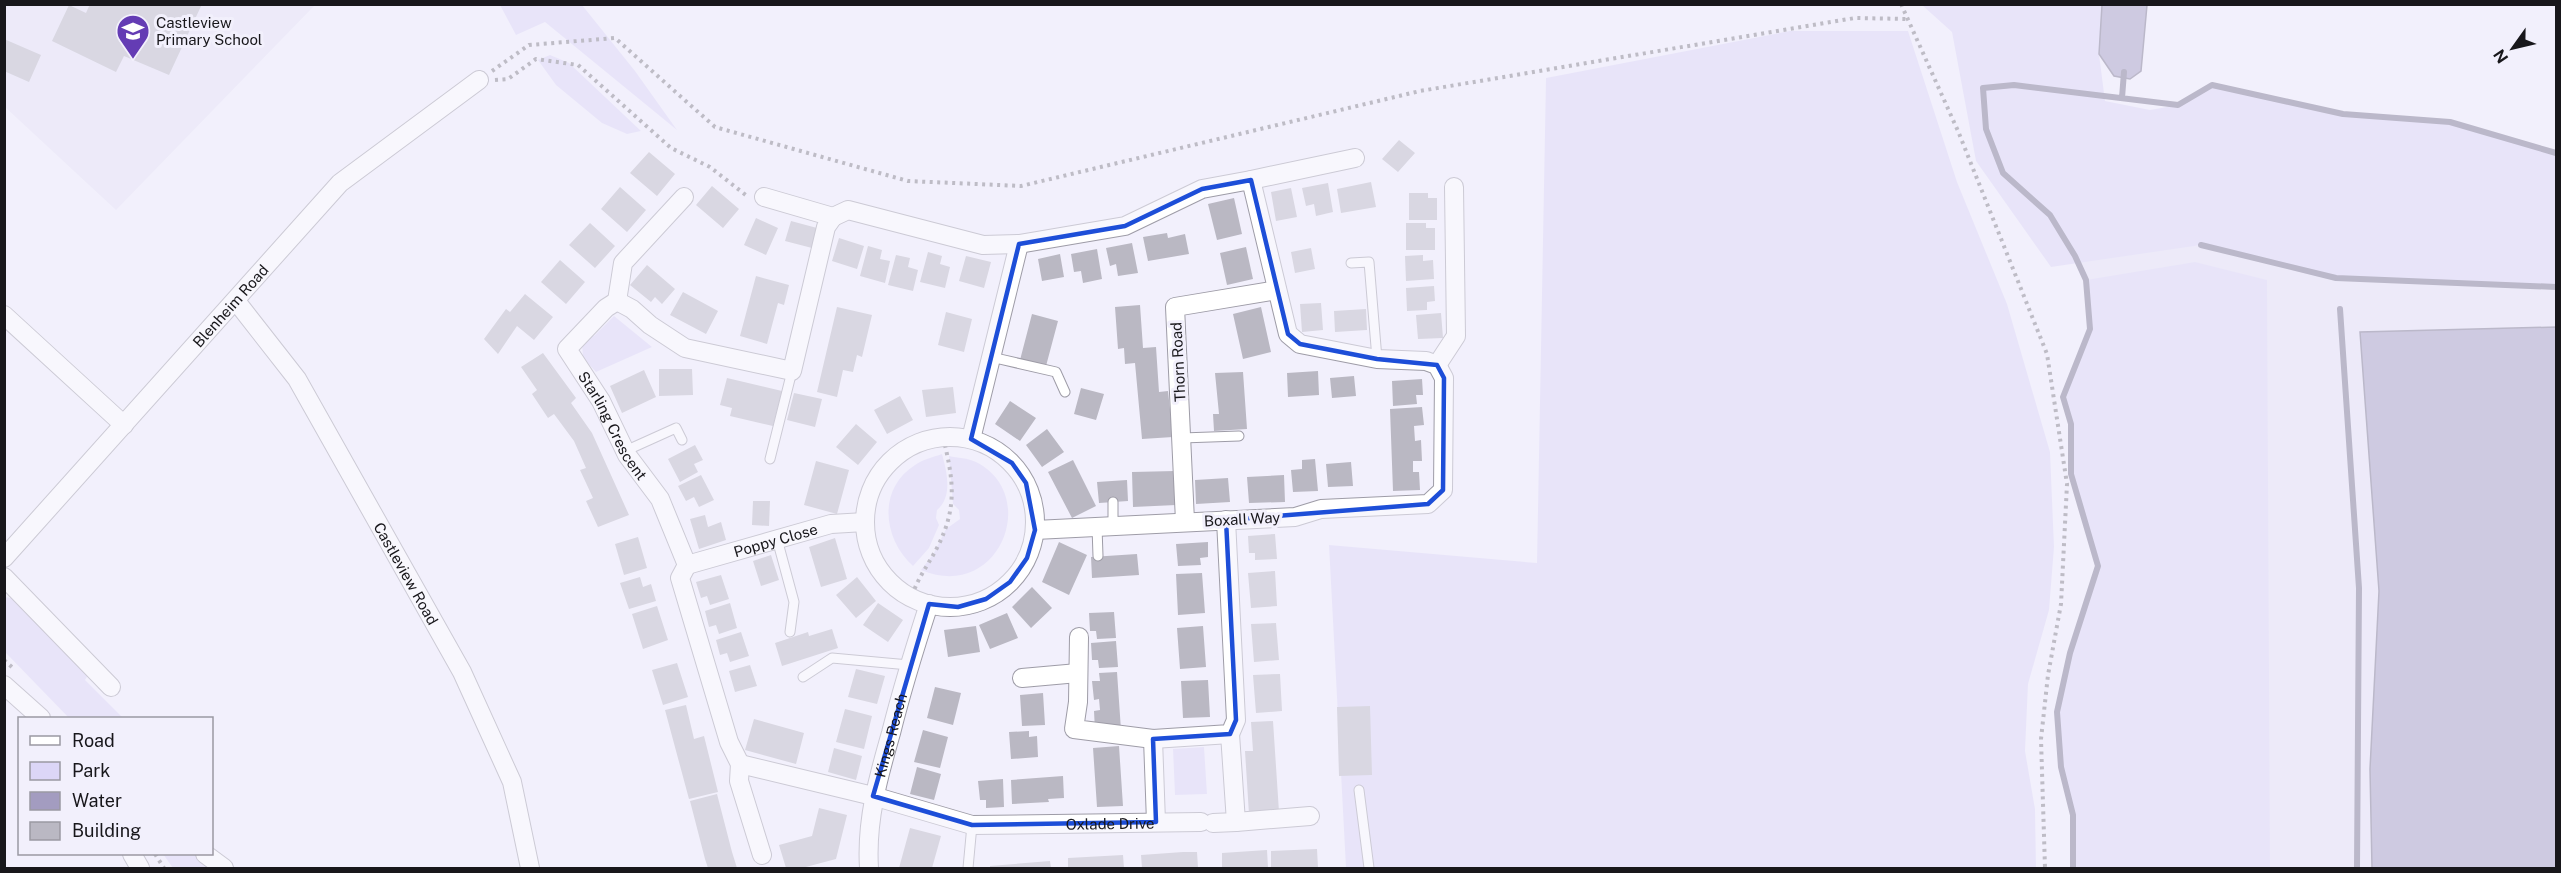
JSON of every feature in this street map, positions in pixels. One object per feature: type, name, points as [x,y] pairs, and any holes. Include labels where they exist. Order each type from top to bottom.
[{"type":"street","name":"Blenheim Road","points":[[4,558],[340,183],[479,80]]},
{"type":"street","points":[[684,197],[623,263],[617,301],[632,309],[685,348],[792,371],[826,227],[833,217],[848,210],[983,245],[1019,244],[1125,226],[1202,189],[1355,158]]},
{"type":"street","points":[[1251,180],[1288,334],[1300,344],[1377,359],[1426,361],[1437,365],[1456,336],[1454,187]]},
{"type":"street","points":[[764,197],[833,217]]},
{"type":"street","points":[[971,439],[1019,244]]},
{"type":"street","name":"Thorn Road","points":[[1185,521],[1175,307],[1277,290]]},
{"type":"street","name":"Castleview Road","points":[[236,301],[297,379],[462,672],[512,782],[530,868]]},
{"type":"street","name":"Starling Crescent","points":[[617,301],[606,308],[567,349],[601,401],[625,451],[660,499],[687,565]]},
{"type":"street","points":[[4,315],[124,425]]},
{"type":"street","name":"Boxall Way","points":[[1035,530],[1295,516],[1321,509],[1428,504],[1443,490],[1444,378],[1437,365]]},
{"type":"street","points":[[943,437],[971,439],[994,448],[1012,464],[1022,477],[1034,506],[1035,530],[1027,558],[1010,582],[986,599],[958,607],[929,604],[911,597],[892,584],[878,566],[868,545],[865,522],[868,497],[879,474],[896,455],[918,443],[943,437]]},
{"type":"street","points":[[1226,520],[1236,720],[1230,734],[1236,822]]},
{"type":"street","name":"Poppy Close","points":[[687,565],[831,524],[865,522]]},
{"type":"street","points":[[687,565],[680,578],[729,742],[740,764],[739,781],[762,855]]},
{"type":"street","points":[[4,578],[111,687]]},
{"type":"street","name":"Kings Reach","points":[[868,868],[867,844],[873,796],[909,665],[929,604]]},
{"type":"street","points":[[1079,637],[1074,729],[1154,740],[1230,734]]},
{"type":"street","points":[[1022,678],[1078,673]]},
{"type":"street","points":[[4,685],[40,717]]},
{"type":"street","name":"Oxlade Drive","points":[[740,764],[873,796],[972,825],[1156,822],[1154,740]]},
{"type":"street","points":[[1156,822],[1236,822],[1310,816]]},
{"type":"street","points":[[206,855],[224,868]]},
{"type":"lane","points":[[1351,263],[1369,262],[1377,359]]},
{"type":"lane","points":[[991,357],[1056,372],[1065,392]]},
{"type":"lane","points":[[770,459],[792,371]]},
{"type":"lane","points":[[625,451],[676,428],[682,440]]},
{"type":"lane","points":[[1182,438],[1239,436]]},
{"type":"lane","points":[[1098,556],[1113,502]]},
{"type":"lane","points":[[777,539],[794,602],[790,632]]},
{"type":"lane","points":[[803,677],[832,658],[909,665]]},
{"type":"lane","points":[[1359,790],[1369,868]]},
{"type":"lane","points":[[968,868],[972,825]]},
{"type":"path","points":[[1901,4],[1958,131],[2047,354],[2067,484],[2061,604],[2048,675],[2041,739],[2045,868]]},
{"type":"path","points":[[479,80],[529,45],[615,38],[715,127],[908,181],[1021,186],[1420,91],[1855,18],[1908,19]]},
{"type":"path","points":[[479,80],[508,79],[536,59],[578,65],[671,148],[710,167],[752,200],[764,197]]},
{"type":"path","points":[[911,597],[918,577],[937,548],[950,519],[953,485],[943,437]]},
{"type":"path","points":[[156,855],[164,868]]},
{"type":"highlighted area","points":[[1251,180],[1288,334],[1300,344],[1377,359],[1437,365],[1444,378],[1443,490],[1428,504],[1226,520],[1236,720],[1230,734],[1153,739],[1156,822],[972,825],[873,796],[929,604],[958,607],[986,599],[1010,582],[1027,558],[1035,530],[1026,483],[1012,463],[971,439],[1019,244],[1125,226],[1202,189]]},
{"type":"shaded area","name":"Castleview Primary School","points":[[4,5],[315,5],[116,210],[5,107]]},
{"type":"shaded area","points":[[2201,245],[2336,278],[2556,287],[2556,868],[2073,868],[2073,815],[2061,767],[2057,712],[2070,653],[2098,566],[2071,474],[2071,424],[2063,397],[2090,329],[2086,280],[2075,256]]},
{"type":"green space","points":[[500,5],[582,5],[635,71],[677,130],[545,22],[516,35]]},
{"type":"green space","points":[[1922,5],[2102,5],[2099,54],[2105,101],[2150,110],[2178,105],[2212,85],[2343,114],[2450,122],[2556,153],[2556,287],[2336,278],[2201,245],[2051,267],[1976,161],[1952,32]]},
{"type":"green space","points":[[1790,31],[1908,31],[1957,182],[2007,304],[2050,452],[2054,547],[2049,610],[2028,684],[2025,751],[2035,809],[2036,868],[1346,868],[1329,545],[1537,563],[1546,78]]},
{"type":"green space","points":[[550,55],[569,63],[641,131],[627,134],[602,123],[556,85],[538,60]]},
{"type":"green space","points":[[2195,262],[2267,280],[2270,868],[2073,868],[2073,815],[2061,767],[2057,712],[2070,653],[2098,566],[2071,474],[2071,424],[2063,397],[2090,329],[2086,280]]},
{"type":"green space","points":[[614,316],[652,347],[596,372],[583,358],[582,342],[594,336]]},
{"type":"green space","points":[[942,454],[946,469],[947,491],[942,505],[937,510],[936,518],[939,525],[929,548],[913,566],[903,555],[890,529],[888,514],[890,500],[894,487],[903,475],[918,463]]},
{"type":"green space","points":[[949,456],[976,462],[996,477],[1006,497],[1008,519],[1002,540],[990,559],[972,572],[949,576],[921,570],[934,553],[946,529],[960,519],[959,510],[953,504]]},
{"type":"green space","points":[[4,597],[18,599],[90,672],[85,680],[122,717],[68,717],[5,652]]},
{"type":"green space","points":[[1204,747],[1207,794],[1175,795],[1173,749]]},
{"type":"green space","points":[[164,855],[198,855],[212,868],[173,868]]},
{"type":"water","points":[[2102,5],[2147,5],[2141,71],[2130,79],[2114,76],[2099,54]]},
{"type":"water","points":[[2556,327],[2556,868],[2372,868],[2370,769],[2379,591],[2360,332]]},
{"type":"building","points":[[90,4],[202,4],[169,75],[124,56],[116,72],[52,41],[69,5],[86,13]]},
{"type":"building","points":[[4,39],[41,55],[29,82],[4,71]]},
{"type":"building","points":[[1399,140],[1415,153],[1398,172],[1382,159]]},
{"type":"building","points":[[649,152],[675,174],[657,196],[630,173]]},
{"type":"building","points":[[1371,182],[1376,207],[1341,213],[1337,189]]},
{"type":"building","points":[[1328,183],[1333,212],[1316,216],[1314,204],[1306,206],[1302,188]]},
{"type":"building","points":[[712,186],[739,209],[723,228],[696,205]]},
{"type":"building","points":[[620,187],[646,210],[627,232],[601,209]]},
{"type":"building","points":[[1291,188],[1297,217],[1276,221],[1271,192]]},
{"type":"building","points":[[1409,193],[1428,193],[1428,198],[1437,198],[1437,220],[1409,220]]},
{"type":"building","points":[[1234,198],[1242,234],[1217,240],[1208,204]]},
{"type":"building","points":[[756,218],[778,228],[766,255],[744,245]]},
{"type":"building","points":[[791,221],[817,228],[812,248],[785,241]]},
{"type":"building","points":[[590,223],[615,246],[595,268],[569,245]]},
{"type":"building","points":[[1406,223],[1426,223],[1426,228],[1435,228],[1435,250],[1406,250]]},
{"type":"building","points":[[1167,233],[1168,238],[1185,234],[1189,254],[1148,261],[1143,237]]},
{"type":"building","points":[[839,238],[864,246],[857,269],[832,261]]},
{"type":"building","points":[[1132,243],[1138,273],[1118,276],[1116,264],[1110,266],[1106,248]]},
{"type":"building","points":[[868,246],[882,250],[880,259],[890,261],[885,283],[860,276]]},
{"type":"building","points":[[1246,247],[1253,279],[1227,285],[1220,253]]},
{"type":"building","points":[[1311,248],[1315,269],[1295,273],[1291,252]]},
{"type":"building","points":[[1097,249],[1102,279],[1083,283],[1081,271],[1074,272],[1071,254]]},
{"type":"building","points":[[928,252],[942,256],[940,264],[950,267],[945,288],[920,282]]},
{"type":"building","points":[[1060,254],[1064,277],[1042,281],[1038,259]]},
{"type":"building","points":[[896,255],[910,258],[908,267],[918,270],[913,291],[888,285]]},
{"type":"building","points":[[1423,255],[1423,261],[1433,260],[1434,279],[1406,281],[1405,256]]},
{"type":"building","points":[[966,256],[991,262],[984,288],[959,281]]},
{"type":"building","points":[[560,260],[585,282],[566,304],[541,282]]},
{"type":"building","points":[[647,265],[675,289],[662,304],[655,297],[651,302],[630,285]]},
{"type":"building","points":[[756,276],[789,285],[784,305],[778,303],[767,344],[740,336]]},
{"type":"building","points":[[1434,286],[1435,301],[1427,302],[1427,310],[1407,311],[1406,288]]},
{"type":"building","points":[[683,292],[718,311],[706,334],[670,315]]},
{"type":"building","points":[[525,294],[553,317],[534,340],[517,326],[498,354],[484,339],[506,309],[510,312]]},
{"type":"building","points":[[1321,303],[1323,330],[1302,332],[1300,304]]},
{"type":"building","points":[[1140,305],[1143,348],[1156,347],[1159,392],[1168,391],[1173,437],[1142,439],[1135,363],[1125,364],[1124,348],[1118,349],[1115,307]]},
{"type":"building","points":[[837,307],[872,315],[862,357],[857,355],[853,372],[843,370],[837,397],[817,392]]},
{"type":"building","points":[[1261,307],[1271,352],[1243,359],[1233,314]]},
{"type":"building","points":[[1366,309],[1367,330],[1335,332],[1334,311]]},
{"type":"building","points":[[946,312],[972,319],[964,352],[938,345]]},
{"type":"building","points":[[1441,313],[1443,338],[1418,339],[1416,315]]},
{"type":"building","points":[[1032,314],[1058,321],[1046,366],[1020,360]]},
{"type":"building","points":[[543,353],[576,398],[571,403],[592,433],[629,515],[598,527],[586,501],[593,498],[580,470],[586,468],[574,441],[554,414],[548,418],[532,394],[537,390],[521,367]]},
{"type":"building","points":[[659,369],[692,369],[693,395],[659,396]]},
{"type":"building","points":[[644,370],[656,397],[622,413],[610,386]]},
{"type":"building","points":[[1318,371],[1319,395],[1288,397],[1287,373]]},
{"type":"building","points":[[1243,372],[1247,429],[1214,431],[1213,414],[1219,414],[1215,373]]},
{"type":"building","points":[[1354,376],[1356,396],[1332,398],[1330,378]]},
{"type":"building","points":[[727,378],[782,391],[773,426],[730,416],[732,408],[720,405]]},
{"type":"building","points":[[1422,379],[1423,395],[1416,395],[1417,404],[1393,406],[1392,381]]},
{"type":"building","points":[[953,387],[956,413],[926,417],[922,390]]},
{"type":"building","points":[[1081,388],[1104,394],[1096,420],[1074,414]]},
{"type":"building","points":[[794,393],[822,399],[815,427],[787,420]]},
{"type":"building","points":[[900,396],[913,420],[887,434],[874,410]]},
{"type":"building","points":[[1010,401],[1036,418],[1020,441],[995,424]]},
{"type":"building","points":[[1422,407],[1424,425],[1414,426],[1415,441],[1421,440],[1422,461],[1413,461],[1413,472],[1419,472],[1420,490],[1393,491],[1390,409]]},
{"type":"building","points":[[856,424],[877,442],[858,465],[836,447]]},
{"type":"building","points":[[1047,429],[1064,452],[1042,467],[1026,445]]},
{"type":"building","points":[[695,445],[703,460],[694,464],[698,472],[680,482],[668,459]]},
{"type":"building","points":[[1315,459],[1318,491],[1293,492],[1291,470],[1302,469],[1302,460]]},
{"type":"building","points":[[1073,460],[1096,506],[1072,518],[1048,472]]},
{"type":"building","points":[[816,461],[849,470],[837,514],[804,505]]},
{"type":"building","points":[[1351,462],[1353,486],[1328,487],[1326,464]]},
{"type":"building","points":[[1175,471],[1176,505],[1133,507],[1132,472]]},
{"type":"building","points":[[701,475],[714,500],[699,507],[694,497],[686,501],[678,486]]},
{"type":"building","points":[[1284,475],[1285,502],[1249,503],[1247,477]]},
{"type":"building","points":[[1228,478],[1230,502],[1196,504],[1195,480]]},
{"type":"building","points":[[1127,480],[1128,501],[1099,503],[1097,482]]},
{"type":"building","points":[[753,501],[770,501],[769,526],[752,525]]},
{"type":"building","points":[[705,515],[708,527],[721,522],[726,540],[699,549],[690,519]]},
{"type":"building","points":[[1275,534],[1277,559],[1255,560],[1255,553],[1249,553],[1248,536]]},
{"type":"building","points":[[638,537],[647,568],[624,575],[615,544]]},
{"type":"building","points":[[835,538],[847,579],[821,587],[809,547]]},
{"type":"building","points":[[1059,542],[1087,555],[1069,595],[1042,582]]},
{"type":"building","points":[[1208,542],[1208,557],[1200,558],[1201,565],[1178,566],[1176,544]]},
{"type":"building","points":[[1137,554],[1139,575],[1092,578],[1091,557]]},
{"type":"building","points":[[771,555],[779,580],[761,586],[753,561]]},
{"type":"building","points":[[1275,571],[1277,606],[1251,608],[1248,573]]},
{"type":"building","points":[[1202,573],[1205,613],[1178,615],[1176,574]]},
{"type":"building","points":[[721,575],[729,599],[710,605],[707,596],[701,598],[696,582]]},
{"type":"building","points":[[640,577],[643,587],[651,584],[656,601],[629,609],[620,583]]},
{"type":"building","points":[[857,577],[876,601],[856,618],[836,595]]},
{"type":"building","points":[[1032,587],[1052,608],[1031,628],[1012,607]]},
{"type":"building","points":[[730,603],[737,628],[719,634],[716,625],[709,627],[705,611]]},
{"type":"building","points":[[878,603],[903,620],[888,642],[863,625]]},
{"type":"building","points":[[657,606],[668,640],[643,649],[632,614]]},
{"type":"building","points":[[1114,612],[1116,638],[1097,639],[1096,631],[1090,631],[1089,613]]},
{"type":"building","points":[[1007,613],[1018,638],[990,649],[979,625]]},
{"type":"building","points":[[1276,623],[1279,660],[1254,662],[1251,624]]},
{"type":"building","points":[[976,626],[980,652],[948,657],[944,630]]},
{"type":"building","points":[[1203,626],[1206,667],[1180,669],[1177,628]]},
{"type":"building","points":[[832,629],[838,648],[782,666],[775,643],[808,632],[809,636]]},
{"type":"building","points":[[741,632],[749,656],[730,662],[727,653],[720,655],[716,640]]},
{"type":"building","points":[[1116,641],[1118,667],[1099,668],[1098,660],[1092,660],[1091,643]]},
{"type":"building","points":[[677,663],[688,697],[663,705],[652,670]]},
{"type":"building","points":[[750,665],[757,686],[735,692],[729,671]]},
{"type":"building","points":[[856,669],[885,676],[877,704],[848,697]]},
{"type":"building","points":[[1117,672],[1121,730],[1095,731],[1094,711],[1100,710],[1099,699],[1094,700],[1092,681],[1100,681],[1099,673]]},
{"type":"building","points":[[1280,674],[1282,711],[1256,713],[1253,675]]},
{"type":"building","points":[[1208,680],[1210,717],[1183,718],[1181,681]]},
{"type":"building","points":[[935,687],[961,693],[953,725],[927,718]]},
{"type":"building","points":[[1043,693],[1045,725],[1022,726],[1020,695]]},
{"type":"building","points":[[686,705],[694,739],[704,736],[718,792],[689,799],[665,710]]},
{"type":"building","points":[[1370,706],[1372,775],[1339,776],[1337,707]]},
{"type":"building","points":[[845,709],[872,716],[864,749],[836,742]]},
{"type":"building","points":[[754,719],[804,733],[796,764],[745,750]]},
{"type":"building","points":[[1273,721],[1279,812],[1249,814],[1245,751],[1253,751],[1251,722]]},
{"type":"building","points":[[923,730],[948,737],[940,768],[914,762]]},
{"type":"building","points":[[1029,731],[1029,737],[1037,736],[1038,757],[1011,759],[1009,732]]},
{"type":"building","points":[[1119,746],[1123,806],[1097,807],[1093,748]]},
{"type":"building","points":[[834,748],[862,756],[856,780],[828,772]]},
{"type":"building","points":[[917,767],[941,774],[934,800],[910,794]]},
{"type":"building","points":[[1063,776],[1064,798],[1048,799],[1049,802],[1012,804],[1011,780]]},
{"type":"building","points":[[1003,779],[1004,807],[986,808],[986,800],[980,800],[978,781]]},
{"type":"building","points":[[717,794],[737,868],[708,868],[705,859],[690,801]]},
{"type":"building","points":[[819,808],[847,815],[836,859],[802,868],[786,868],[779,845],[812,836]]},
{"type":"building","points":[[910,828],[941,836],[932,868],[899,868]]},
{"type":"building","points":[[1317,849],[1318,868],[1271,868],[1271,851]]},
{"type":"building","points":[[1267,850],[1268,868],[1222,868],[1222,853]]},
{"type":"building","points":[[1197,852],[1198,868],[1142,868],[1141,855]]},
{"type":"building","points":[[1123,855],[1124,868],[1068,868],[1068,858]]},
{"type":"building","points":[[1050,861],[1051,868],[990,868],[990,866]]},
{"type":"waterway","points":[[2122,98],[2124,72]]},
{"type":"waterway","points":[[2073,868],[2073,815],[2061,767],[2057,712],[2070,653],[2098,566],[2071,474],[2071,424],[2063,397],[2090,329],[2086,280],[2075,256],[2050,215],[2003,173],[1986,129],[1983,88],[2014,85],[2178,105],[2212,85],[2343,114],[2450,122],[2556,153]]},
{"type":"waterway","points":[[2201,245],[2336,278],[2556,287]]},
{"type":"waterway","points":[[2340,309],[2359,588],[2357,868]]},
{"type":"place","name":"Castleview Primary School","points":[[133,60]]}]
